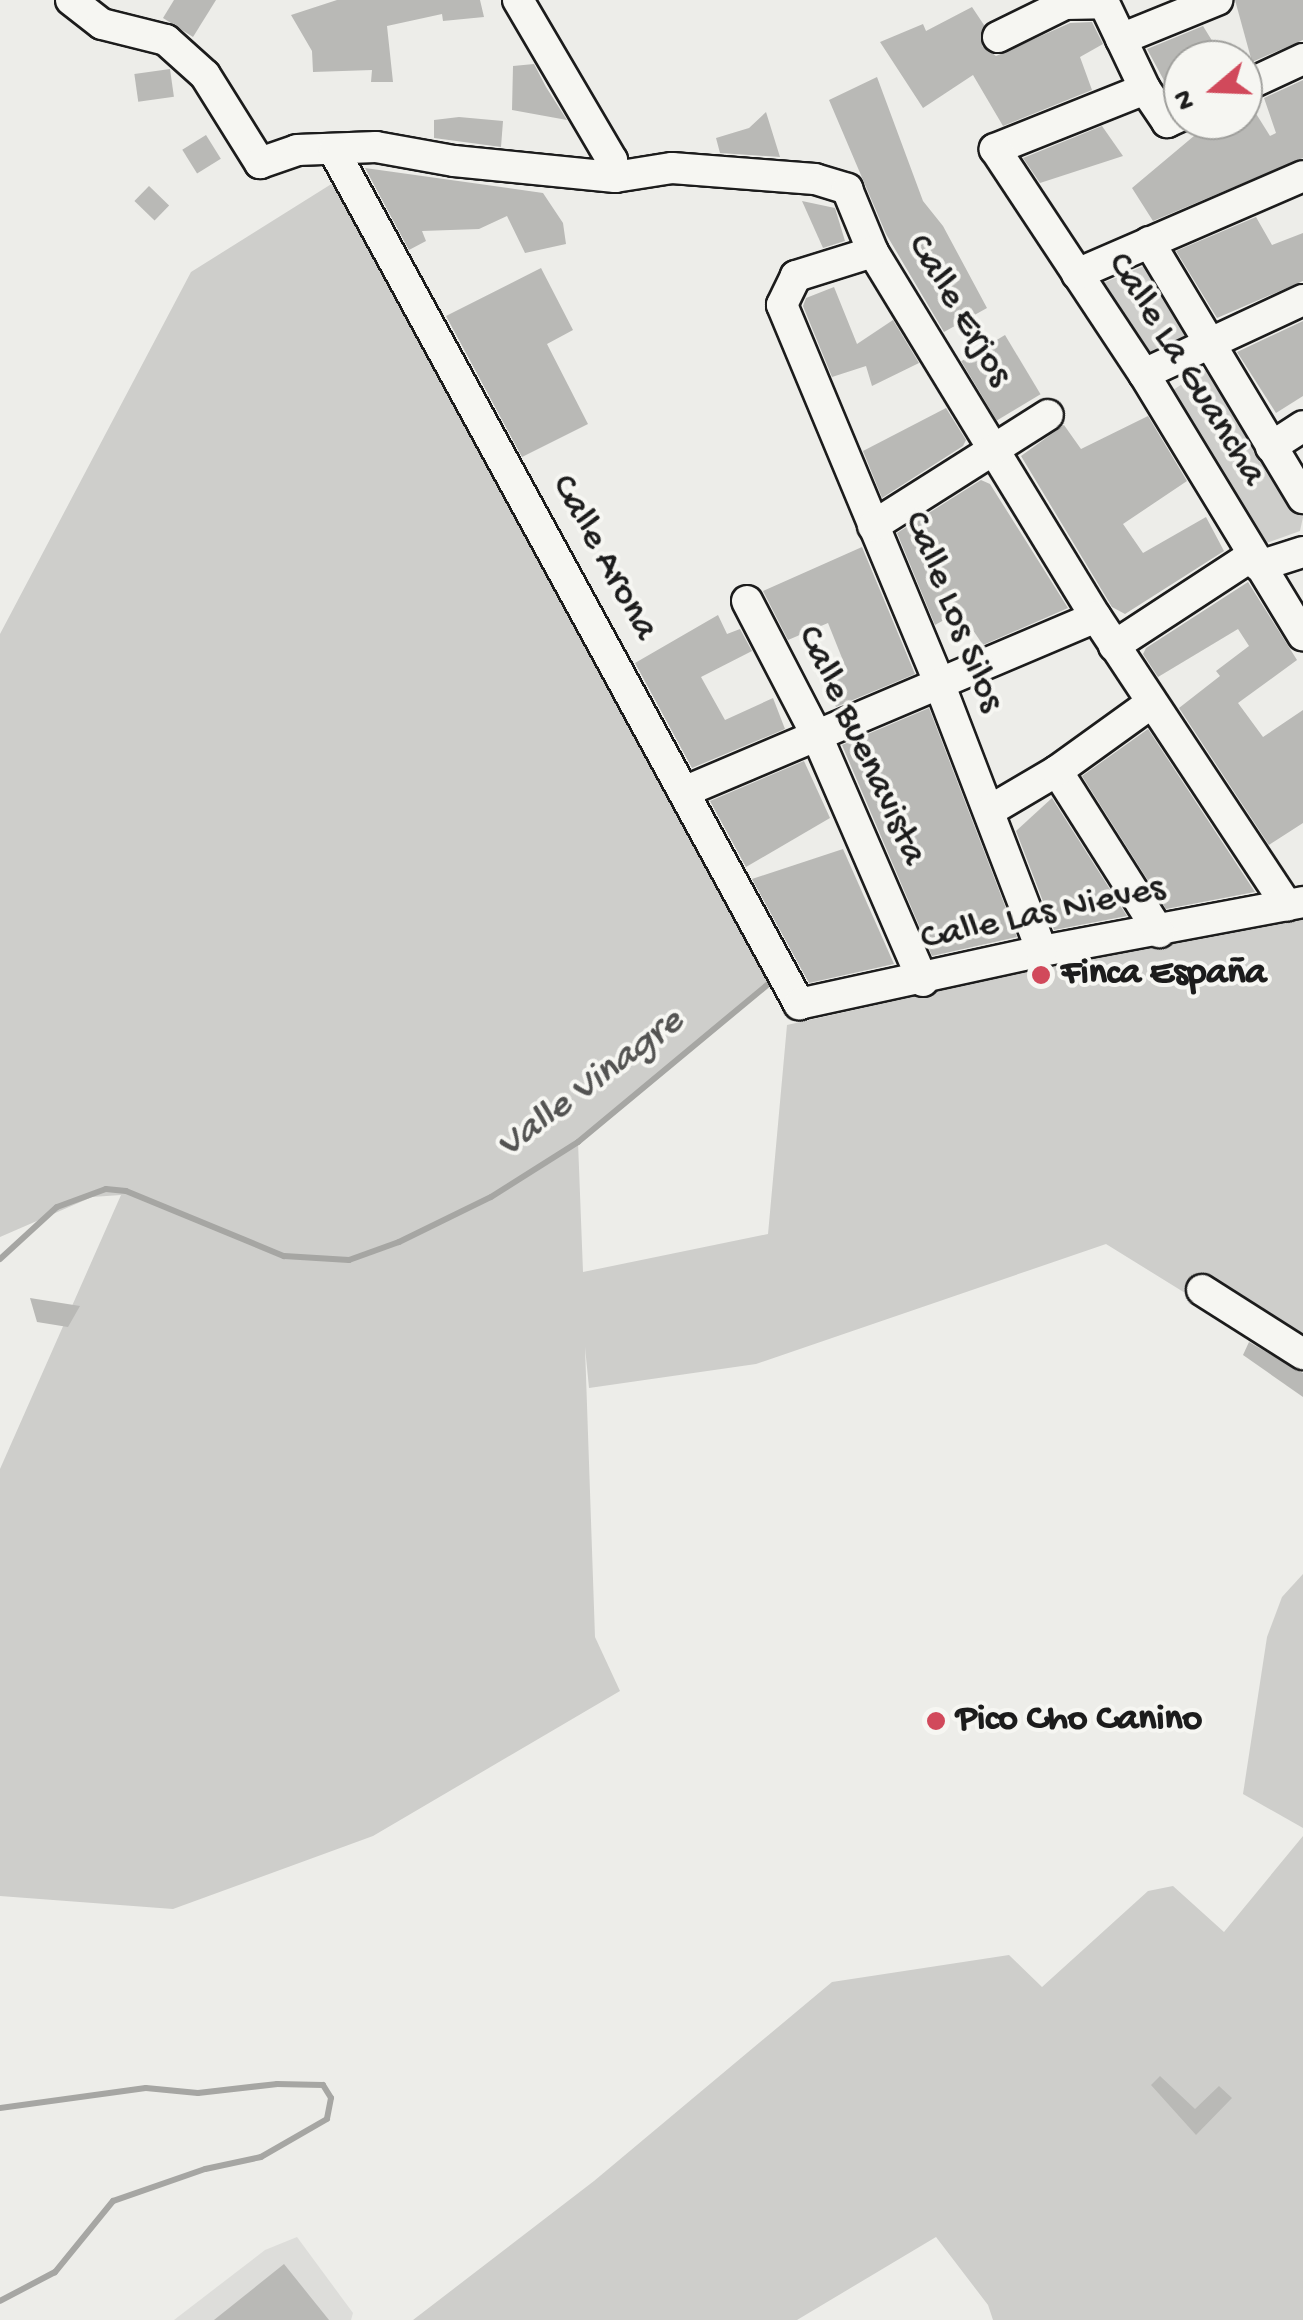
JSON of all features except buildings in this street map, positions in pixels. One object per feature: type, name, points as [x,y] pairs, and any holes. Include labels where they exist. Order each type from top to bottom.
[{"type":"street","name":"Calle Erjos","points":[[72,0],[102,24],[166,40],[205,75],[260,163],[297,150],[376,148],[615,177],[672,168],[816,179],[847,190],[873,252],[1150,704],[1295,904]]},
{"type":"street","points":[[518,0],[612,160],[615,177]]},
{"type":"street","points":[[1121,39],[1216,0]]},
{"type":"street","points":[[998,37],[1065,4],[1104,3],[1145,89],[1163,116]]},
{"type":"street","points":[[1263,78],[1303,59]]},
{"type":"street","name":"Calle La Guancha","points":[[1145,89],[995,149],[1144,374],[1303,636]]},
{"type":"street","name":"Calle Arona","points":[[334,150],[799,1004]]},
{"type":"street","points":[[1077,274],[1303,176]]},
{"type":"street","points":[[1149,242],[1303,498]]},
{"type":"street","name":"Calle Los Silos","points":[[873,252],[796,276],[782,305],[939,683],[1042,951]]},
{"type":"street","points":[[1144,374],[1303,300]]},
{"type":"street","points":[[873,526],[1048,415]]},
{"type":"street","points":[[1271,447],[1303,426]]},
{"type":"street","points":[[1114,646],[1256,560],[1303,552]]},
{"type":"street","name":"Calle Buenavista","points":[[748,601],[817,736],[923,980]]},
{"type":"street","points":[[686,791],[1096,617]]},
{"type":"street","points":[[989,811],[1057,771],[1150,704]]},
{"type":"street","points":[[1057,771],[1160,932]]},
{"type":"street","name":"Calle Las Nieves","points":[[799,1004],[1042,951],[1295,904]]},
{"type":"street","points":[[1202,1290],[1303,1354]]},
{"type":"shaded area","points":[[333,183],[773,980],[578,1142],[583,1272],[768,1234],[787,1025],[1303,910],[1303,1366],[1106,1244],[756,1364],[589,1388],[585,1347],[595,1637],[620,1691],[373,1836],[173,1909],[0,1896],[0,1469],[121,1195],[92,1197],[0,1237],[0,634],[191,272]]},
{"type":"shaded area","points":[[1151,263],[1192,340],[1148,356],[1096,286]]},
{"type":"shaded area","points":[[1211,365],[1303,517],[1300,531],[1264,544],[1164,396]]},
{"type":"shaded area","points":[[1303,1574],[1303,1828],[1243,1794],[1267,1637],[1282,1597]]},
{"type":"shaded area","points":[[1303,1836],[1303,2320],[993,2320],[988,2305],[936,2237],[797,2320],[413,2320],[594,2181],[832,1982],[1009,1955],[1042,1987],[1148,1891],[1173,1886],[1224,1932]]},
{"type":"shaded area","points":[[297,2237],[353,2313],[351,2320],[174,2320],[265,2250]]},
{"type":"waterway","name":"Valle Vinagre","points":[[0,1259],[57,1207],[106,1189],[126,1191],[284,1256],[349,1260],[399,1242],[491,1197],[578,1142],[773,980]]},
{"type":"waterway","points":[[0,2108],[146,2088],[198,2093],[277,2084],[323,2085],[331,2098],[327,2119],[261,2157],[205,2169],[113,2201],[55,2272],[0,2301]]},
{"type":"place","name":"Finca España","points":[[1041,975]]},
{"type":"place","name":"Pico Cho Canino","points":[[936,1721]]}]
